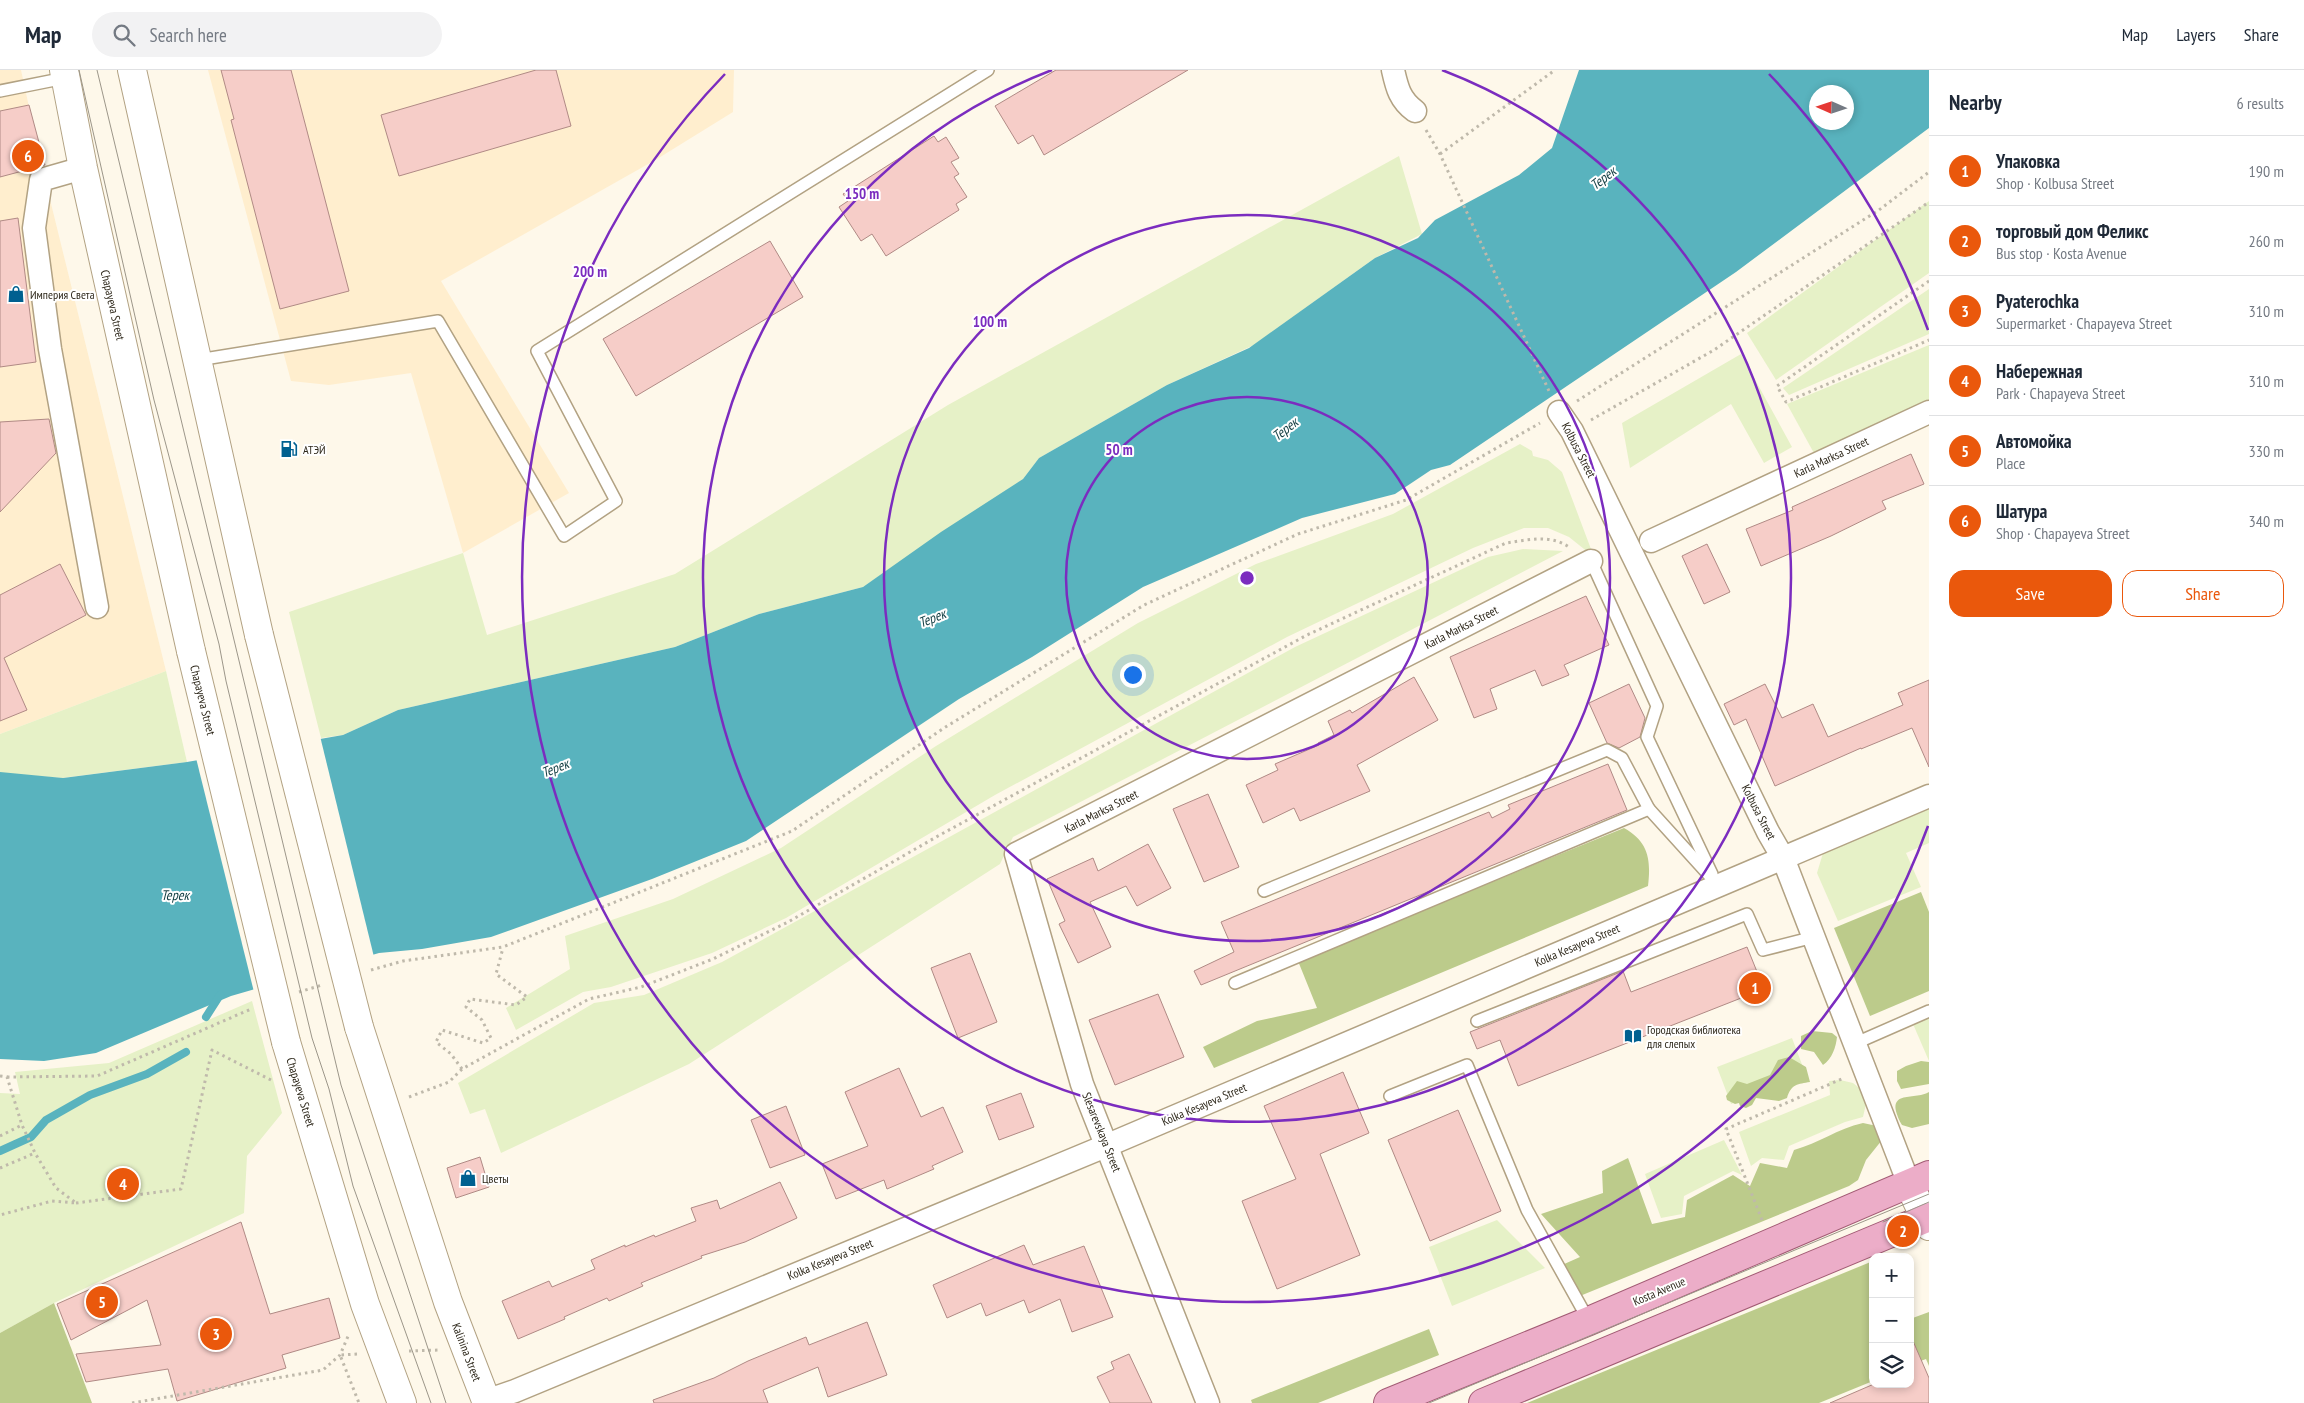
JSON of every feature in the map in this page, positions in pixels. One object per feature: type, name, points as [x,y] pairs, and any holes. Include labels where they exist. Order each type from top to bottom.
[{"type":"main road","points":[[132,70],[259,635],[359,1027],[448,1302],[483,1402]]},
{"type":"main road","name":"Chapayeva Street","points":[[64,74],[83,168],[191,650],[286,1042],[370,1322],[402,1403]]},
{"type":"main road","name":"Kolbusa Street","points":[[1919,1179],[1928,1220]]},
{"type":"main road","name":"Kosta Avenue","points":[[1388,1403],[1589,1321],[1919,1179]]},
{"type":"main road","points":[[1484,1403],[1928,1220]]},
{"type":"street","points":[[1393,70],[1397,90],[1406,104],[1415,111]]},
{"type":"street","points":[[83,168],[41,180],[34,228],[50,349],[97,607]]},
{"type":"street","name":"Kolbusa Street","points":[[1559,412],[1572,431],[1746,788],[1783,858],[1856,1043],[1919,1179]]},
{"type":"street","name":"Karla Marksa Street","points":[[1652,541],[1929,412]]},
{"type":"street","name":"Karla Marksa Street","points":[[1016,854],[1591,561]]},
{"type":"street","name":"Kolka Kesayeva Street","points":[[483,1402],[515,1391],[1108,1144],[1717,884],[1929,796]]},
{"type":"street","name":"Slesarevskaya Street","points":[[1016,854],[1082,1084],[1108,1144],[1208,1403]]},
{"type":"lane","points":[[198,360],[438,321],[564,536],[616,501],[537,351],[988,70]]},
{"type":"lane","points":[[0,91],[64,74]]},
{"type":"lane","points":[[1591,561],[1657,706],[1647,737],[1717,884]]},
{"type":"lane","points":[[1264,891],[1608,750],[1622,758],[1649,809],[1717,884]]},
{"type":"lane","points":[[1235,983],[1649,809]]},
{"type":"lane","points":[[1477,1021],[1747,914],[1763,950],[1814,937]]},
{"type":"lane","points":[[1856,1043],[1929,1011]]},
{"type":"lane","points":[[1390,1096],[1467,1065],[1527,1210],[1589,1321]]},
{"type":"path","points":[[1440,154],[1555,70]]},
{"type":"path","points":[[1415,111],[1440,154],[1559,412]]},
{"type":"path","points":[[364,973],[403,961],[503,947],[792,831],[944,728],[1144,605],[1298,534],[1406,500],[1559,412],[1879,210],[1929,172]]},
{"type":"path","points":[[1572,431],[1714,350],[1929,202]]},
{"type":"path","points":[[1929,281],[1777,386],[1786,402],[1929,340]]},
{"type":"path","points":[[408,1097],[449,1082],[462,1069],[589,999],[640,987],[713,959],[780,926],[938,836],[1307,635],[1506,543],[1540,538],[1563,542],[1591,561]]},
{"type":"path","points":[[462,1069],[451,1054],[436,1042],[442,1030],[484,1043],[491,1038],[482,1020],[466,1007],[470,999],[516,1005],[527,997],[496,974],[503,947]]},
{"type":"path","points":[[297,993],[326,984]]},
{"type":"path","points":[[0,1076],[97,1076],[241,1012],[256,1008]]},
{"type":"path","points":[[0,1215],[52,1201],[76,1203],[181,1189],[212,1050],[277,1081]]},
{"type":"path","points":[[7,1076],[22,1125],[35,1152],[56,1188],[76,1203]]},
{"type":"path","points":[[1762,1221],[1726,1129],[1847,1077]]},
{"type":"path","points":[[0,1136],[22,1125]]},
{"type":"path","points":[[0,1168],[35,1152]]},
{"type":"path","points":[[132,1403],[323,1370],[340,1355],[350,1331]]},
{"type":"shaded area","points":[[0,70],[21,70],[42,167],[166,671],[0,734]]},
{"type":"shaded area","points":[[208,70],[734,70],[733,112],[657,159],[441,281],[569,493],[463,553],[411,373],[329,385],[291,381]]},
{"type":"green space","points":[[1399,156],[1422,234],[1375,258],[1254,345],[1167,385],[1039,458],[1023,479],[863,587],[759,614],[675,647],[398,710],[343,735],[321,738],[289,612],[463,553],[487,635],[675,574],[948,405]]},
{"type":"green space","points":[[1929,201],[1929,273],[1776,380],[1747,333]]},
{"type":"green space","points":[[1929,289],[1929,334],[1789,395],[1783,388]]},
{"type":"green space","points":[[1929,345],[1929,405],[1815,455],[1787,404]]},
{"type":"green space","points":[[1741,354],[1792,447],[1764,463],[1731,404],[1630,468],[1622,423]]},
{"type":"green space","points":[[1520,444],[1532,451],[1533,456],[1548,460],[1562,472],[1594,557],[1569,537],[1548,528],[1524,528],[1473,548],[1287,637],[995,795],[786,918],[712,953],[611,987],[583,992],[516,1030],[506,1008],[570,969],[565,936],[673,899],[781,848],[936,746],[1138,623],[1256,564],[1393,514]]},
{"type":"green space","points":[[1523,549],[1563,551],[1013,837],[1000,864],[689,1064],[501,1153],[485,1109],[470,1114],[458,1083],[594,1003],[644,995],[722,962],[1295,647],[1488,557]]},
{"type":"green space","points":[[166,671],[187,762],[62,778],[0,773],[0,734]]},
{"type":"green space","points":[[1929,807],[1929,843],[1906,853],[1921,887],[1838,921],[1817,873],[1823,853]]},
{"type":"green space","points":[[1624,828],[1639,839],[1646,853],[1649,868],[1648,886],[1214,1068],[1203,1047],[1257,1021],[1317,1008],[1298,961]]},
{"type":"green space","points":[[1921,892],[1929,912],[1929,991],[1870,1016],[1834,928]]},
{"type":"green space","points":[[252,1001],[282,1113],[247,1156],[244,1213],[54,1303],[0,1333],[0,1093],[20,1094],[15,1072],[109,1063]]},
{"type":"green space","points":[[1929,1017],[1929,1061],[1913,1024]]},
{"type":"green space","points":[[1812,1031],[1832,1033],[1837,1037],[1836,1045],[1829,1060],[1823,1065],[1814,1052],[1801,1049],[1801,1036]]},
{"type":"green space","points":[[1792,1038],[1806,1075],[1731,1104],[1717,1067]]},
{"type":"green space","points":[[1789,1057],[1806,1067],[1810,1082],[1793,1087],[1787,1098],[1779,1101],[1756,1098],[1752,1105],[1746,1108],[1740,1106],[1739,1103],[1735,1104],[1727,1100],[1726,1096],[1737,1081],[1747,1084],[1770,1075],[1778,1060]]},
{"type":"green space","points":[[1921,1061],[1929,1062],[1929,1084],[1901,1089],[1897,1081],[1897,1071]]},
{"type":"green space","points":[[1840,1080],[1853,1083],[1864,1092],[1866,1104],[1863,1117],[1845,1122],[1789,1146],[1784,1160],[1762,1158],[1751,1166],[1739,1132],[1830,1095],[1829,1081]]},
{"type":"green space","points":[[1929,1092],[1929,1124],[1912,1128],[1902,1125],[1897,1113],[1896,1106],[1898,1101],[1902,1098]]},
{"type":"green space","points":[[1863,1123],[1877,1126],[1882,1140],[1866,1160],[1858,1180],[1849,1186],[1575,1298],[1553,1269],[1580,1257],[1541,1214],[1603,1193],[1602,1171],[1628,1158],[1652,1224],[1685,1217],[1687,1200],[1733,1175],[1750,1186],[1760,1163],[1787,1168],[1794,1150]]},
{"type":"green space","points":[[1724,1140],[1742,1175],[1733,1171],[1684,1196],[1682,1214],[1661,1218],[1645,1174]]},
{"type":"green space","points":[[1497,1220],[1545,1268],[1452,1306],[1429,1247]]},
{"type":"green space","points":[[1869,1263],[1869,1383],[1819,1403],[1527,1403]]},
{"type":"green space","points":[[54,1303],[92,1403],[0,1403],[0,1333]]},
{"type":"green space","points":[[1929,1312],[1929,1366],[1926,1359],[1914,1364],[1914,1318]]},
{"type":"green space","points":[[1429,1329],[1439,1355],[1318,1403],[1252,1403],[1251,1400]]},
{"type":"water","name":"Терек","points":[[1579,70],[1929,70],[1929,128],[1736,272],[1450,465],[1431,470],[1395,494],[1302,518],[1143,587],[1032,657],[959,699],[746,841],[652,879],[491,937],[422,949],[379,953],[231,996],[96,1053],[44,1061],[0,1059],[0,772],[63,778],[187,762],[343,735],[398,710],[675,647],[759,614],[863,587],[941,532],[1023,479],[1039,458],[1167,385],[1249,348],[1375,258],[1418,238],[1435,220],[1519,175],[1552,148]]},
{"type":"pier","points":[[320,736],[374,957],[254,992],[196,758]]},
{"type":"building","points":[[221,70],[291,70],[349,291],[280,309],[231,120],[234,119]]},
{"type":"building","points":[[536,70],[556,70],[571,126],[399,176],[381,115]]},
{"type":"building","points":[[1056,70],[1188,70],[1044,155],[1033,135],[1018,144],[995,106]]},
{"type":"building","points":[[29,105],[45,165],[0,177],[0,111]]},
{"type":"building","points":[[934,136],[938,142],[946,137],[959,158],[951,162],[959,174],[954,177],[967,197],[956,204],[959,210],[886,256],[872,234],[861,241],[839,207],[848,201],[843,194]]},
{"type":"building","points":[[18,218],[36,362],[0,367],[0,221]]},
{"type":"building","points":[[770,241],[803,297],[636,396],[603,339]]},
{"type":"building","points":[[49,419],[56,453],[0,512],[0,422]]},
{"type":"building","points":[[1911,454],[1924,484],[1882,501],[1886,509],[1831,536],[1761,566],[1746,529],[1793,510],[1792,507]]},
{"type":"building","points":[[1707,544],[1730,592],[1704,604],[1682,556]]},
{"type":"building","points":[[60,564],[86,615],[4,658],[27,710],[0,721],[0,595]]},
{"type":"building","points":[[1586,596],[1609,645],[1564,665],[1569,675],[1542,686],[1535,670],[1490,689],[1497,709],[1474,718],[1450,657]]},
{"type":"building","points":[[1414,677],[1438,720],[1357,765],[1370,791],[1300,821],[1294,808],[1263,823],[1246,785],[1278,770],[1275,764],[1319,745],[1318,743],[1334,735],[1328,721],[1350,710],[1352,713]]},
{"type":"building","points":[[1929,680],[1929,767],[1912,728],[1775,786],[1746,719],[1734,725],[1724,704],[1765,684],[1782,718],[1813,704],[1828,737],[1903,705],[1898,693]]},
{"type":"building","points":[[1629,684],[1645,718],[1640,737],[1619,748],[1607,743],[1589,703]]},
{"type":"building","points":[[1608,764],[1627,810],[1201,985],[1194,971],[1234,952],[1221,922],[1489,812],[1492,818],[1510,809],[1508,805]]},
{"type":"building","points":[[1208,794],[1239,867],[1204,882],[1173,809]]},
{"type":"building","points":[[1148,844],[1171,888],[1137,906],[1126,886],[1090,902],[1111,947],[1078,963],[1059,924],[1065,921],[1047,879],[1093,858],[1098,871]]},
{"type":"building","points":[[1747,947],[1764,989],[1518,1086],[1500,1040],[1477,1049],[1470,1032],[1623,971],[1631,992]]},
{"type":"building","points":[[970,953],[997,1022],[958,1038],[931,968]]},
{"type":"building","points":[[1158,994],[1184,1057],[1115,1085],[1089,1020]]},
{"type":"building","points":[[899,1068],[921,1117],[943,1107],[963,1152],[932,1166],[934,1169],[887,1189],[884,1180],[836,1199],[822,1164],[868,1146],[845,1092]]},
{"type":"building","points":[[1343,1072],[1369,1133],[1320,1154],[1360,1255],[1277,1289],[1242,1201],[1296,1179],[1264,1106]]},
{"type":"building","points":[[1021,1093],[1034,1127],[999,1140],[986,1106]]},
{"type":"building","points":[[786,1106],[805,1155],[770,1168],[751,1120]]},
{"type":"building","points":[[1458,1110],[1501,1211],[1430,1241],[1388,1140]]},
{"type":"building","name":"Цветы","points":[[480,1157],[489,1187],[456,1198],[447,1168]]},
{"type":"building","points":[[780,1182],[797,1218],[745,1242],[701,1256],[702,1258],[641,1283],[643,1286],[609,1301],[607,1298],[564,1317],[565,1319],[518,1339],[502,1301],[549,1281],[552,1287],[595,1269],[591,1260],[625,1245],[625,1247],[654,1235],[655,1237],[696,1221],[691,1208],[717,1200],[720,1209]]},
{"type":"building","points":[[241,1222],[270,1314],[329,1298],[340,1338],[282,1355],[286,1368],[177,1401],[168,1369],[86,1382],[76,1354],[161,1345],[147,1300],[71,1340],[57,1304]]},
{"type":"building","points":[[1024,1245],[1033,1265],[1084,1246],[1113,1317],[1072,1332],[1060,1299],[1029,1313],[1024,1300],[986,1316],[981,1303],[947,1318],[933,1285]]},
{"type":"building","points":[[867,1322],[887,1375],[828,1397],[818,1367],[763,1390],[768,1403],[654,1403],[653,1400],[714,1378],[748,1361],[806,1337],[809,1345]]},
{"type":"building","points":[[1914,1343],[1929,1378],[1929,1403],[1830,1403],[1869,1386],[1869,1388],[1914,1388]]},
{"type":"building","points":[[1129,1354],[1152,1403],[1110,1403],[1097,1377],[1114,1369],[1111,1362]]},
{"type":"waterway","points":[[206,1017],[220,995]]},
{"type":"waterway","points":[[0,1151],[31,1137],[46,1120],[90,1095],[147,1074],[186,1052]]},
{"type":"tram line","points":[[79,70],[154,400],[219,644],[226,681],[312,1038],[329,1089],[353,1186],[431,1403]]},
{"type":"tram line","points":[[97,70],[341,1085],[446,1403]]},
{"type":"tram line","points":[[1429,1403],[1929,1194]]},
{"type":"tram line","points":[[1883,1222],[1929,1202]]},
{"type":"place","name":"Шатура","points":[[28,156]]},
{"type":"place","name":"Империя Света","points":[[16,294]]},
{"type":"place","name":"АТЭЙ","points":[[289,449]]},
{"type":"place","name":"Упаковка","points":[[1755,988]]},
{"type":"place","name":"Городская библиотека для слепых","points":[[1633,1036]]},
{"type":"place","name":"Цветы","points":[[468,1178]]},
{"type":"place","name":"Набережная","points":[[123,1184]]},
{"type":"place","name":"торговый дом Феликс","points":[[1903,1231]]},
{"type":"place","name":"Автомойка","points":[[102,1302]]},
{"type":"place","name":"Pyaterochka","points":[[216,1334]]}]
